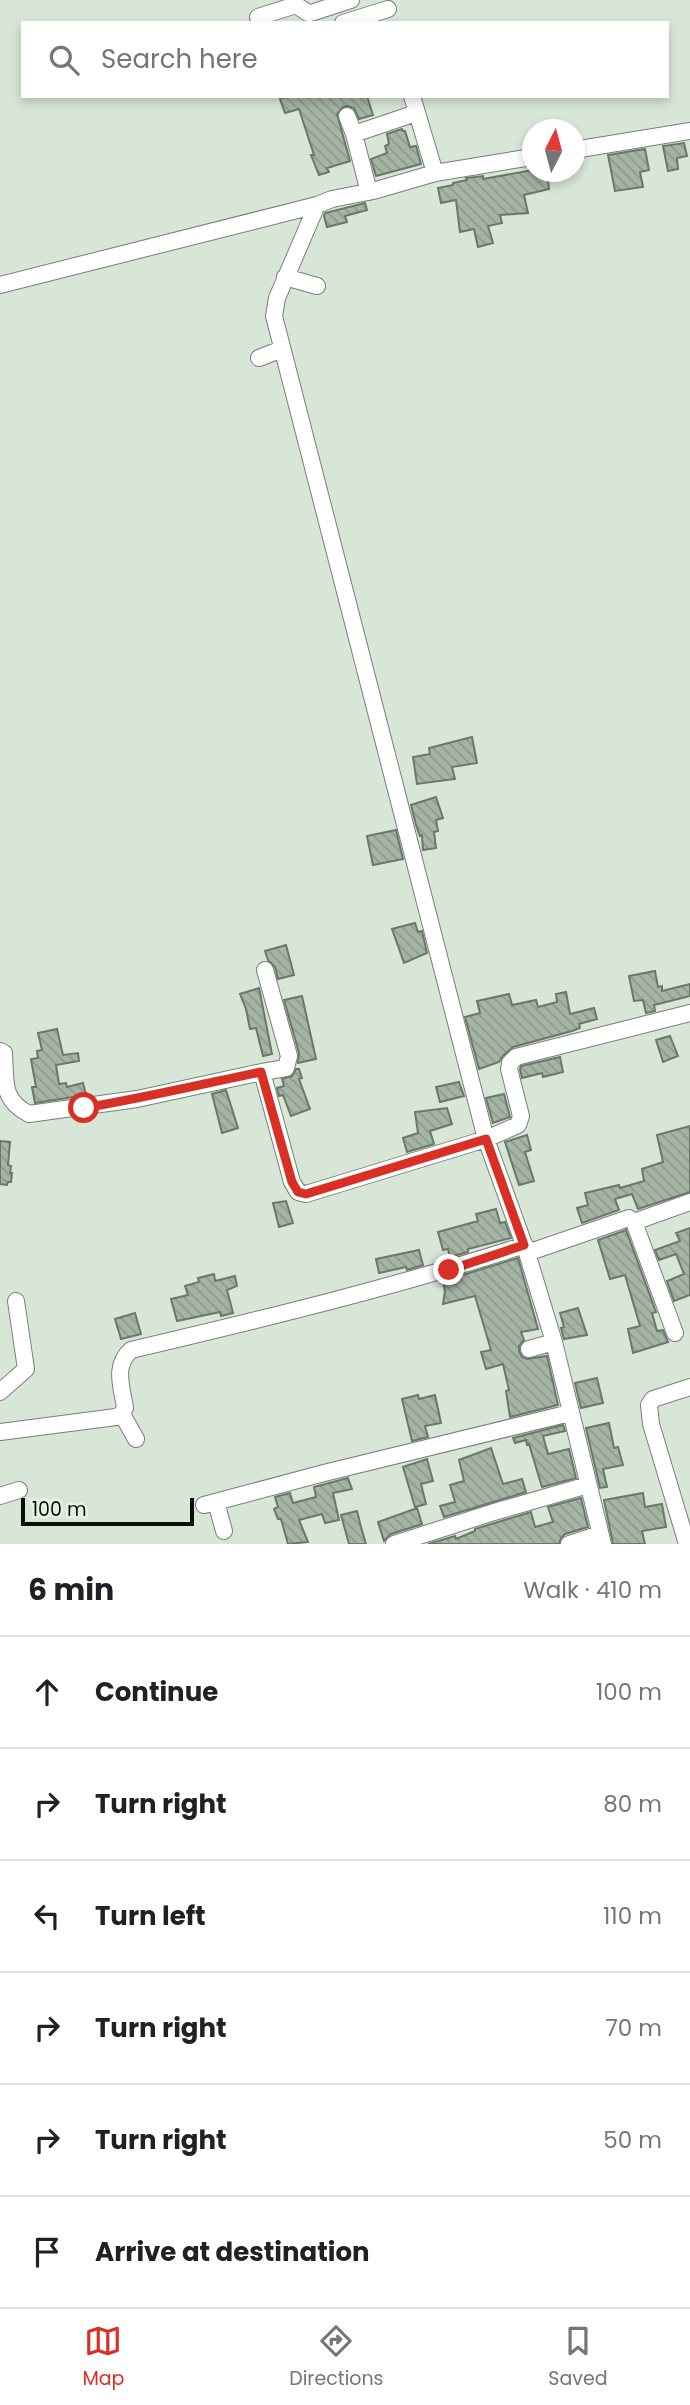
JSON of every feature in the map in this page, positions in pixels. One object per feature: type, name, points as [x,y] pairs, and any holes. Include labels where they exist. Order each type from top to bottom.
[{"type":"street","points":[[258,17],[296,5],[311,13],[351,0]]},
{"type":"street","points":[[350,21],[388,11]]},
{"type":"street","points":[[412,98],[435,173]]},
{"type":"street","points":[[354,134],[416,113]]},
{"type":"street","points":[[347,116],[369,192]]},
{"type":"street","points":[[585,148],[690,131]]},
{"type":"street","points":[[0,285],[435,173],[522,159]]},
{"type":"street","points":[[317,205],[285,277],[274,316],[486,1139],[526,1249],[554,1342],[602,1539],[569,1544]]},
{"type":"street","points":[[285,277],[317,286]]},
{"type":"street","points":[[259,358],[282,349]]},
{"type":"street","points":[[0,1051],[4,1053],[7,1096],[15,1107],[29,1114],[137,1099],[211,1081],[286,1068],[289,1056],[265,970]]},
{"type":"street","points":[[261,1072],[292,1182],[298,1192],[306,1194],[486,1139],[518,1125],[520,1116],[509,1069],[510,1063],[516,1057],[690,1013]]},
{"type":"street","points":[[634,1222],[690,1202]]},
{"type":"street","points":[[0,1432],[122,1414],[125,1408],[119,1365],[131,1350],[268,1318],[526,1249],[629,1218],[634,1222],[675,1334]]},
{"type":"street","points":[[0,1392],[26,1368],[16,1301]]},
{"type":"street","points":[[529,1349],[554,1342]]},
{"type":"street","points":[[687,1544],[651,1424],[649,1405],[653,1398],[690,1387]]},
{"type":"street","points":[[224,1531],[210,1504],[324,1473],[570,1413]]},
{"type":"street","points":[[122,1414],[136,1439]]},
{"type":"street","points":[[394,1544],[588,1485]]},
{"type":"street","points":[[0,1496],[19,1490]]},
{"type":"building","points":[[368,98],[373,115],[359,119],[354,108],[343,107],[337,114],[350,161],[327,168],[329,172],[319,175],[299,109],[285,113],[280,99]]},
{"type":"building","points":[[402,129],[410,147],[416,146],[421,164],[376,176],[371,159],[387,153],[387,134]]},
{"type":"building","points":[[684,143],[687,156],[677,158],[678,169],[668,171],[663,146]]},
{"type":"building","points":[[645,149],[649,170],[640,172],[643,187],[615,191],[608,155]]},
{"type":"building","points":[[522,172],[522,182],[548,182],[549,189],[524,195],[528,213],[500,215],[502,223],[488,226],[493,243],[478,247],[474,229],[460,232],[456,200],[441,203],[438,188],[467,180],[466,178],[483,176],[483,179]]},
{"type":"building","points":[[365,203],[367,210],[345,216],[347,222],[327,227],[325,213]]},
{"type":"building","points":[[472,737],[477,763],[452,767],[455,779],[417,784],[413,757],[430,754],[429,748]]},
{"type":"building","points":[[436,797],[443,818],[436,820],[436,848],[423,850],[422,835],[420,836],[411,805]]},
{"type":"building","points":[[396,830],[403,859],[373,865],[367,836]]},
{"type":"building","points":[[415,923],[418,932],[422,931],[427,953],[404,963],[392,929]]},
{"type":"building","points":[[286,945],[294,975],[278,979],[275,967],[268,960],[265,951]]},
{"type":"building","points":[[655,971],[658,987],[662,986],[662,991],[690,984],[690,996],[654,1005],[655,1011],[646,1013],[643,1000],[634,1001],[629,976]]},
{"type":"building","points":[[259,988],[272,1054],[263,1056],[256,1028],[250,1029],[240,994]]},
{"type":"building","points":[[566,992],[570,1014],[594,1008],[597,1019],[579,1024],[580,1028],[572,1031],[513,1047],[499,1062],[479,1069],[465,1017],[480,1013],[477,1001],[509,994],[512,1005],[536,1000],[538,1007],[557,1002],[556,994]]},
{"type":"building","points":[[302,996],[316,1059],[298,1063],[299,1053],[284,1000]]},
{"type":"building","points":[[57,1029],[63,1055],[78,1053],[79,1061],[56,1065],[59,1084],[66,1083],[67,1087],[83,1083],[86,1095],[35,1103],[32,1087],[36,1087],[31,1059],[38,1058],[37,1051],[42,1050],[38,1033]]},
{"type":"building","points":[[670,1036],[678,1056],[663,1062],[656,1040]]},
{"type":"building","points":[[560,1057],[563,1072],[522,1078],[521,1066]]},
{"type":"building","points":[[296,1069],[299,1069],[302,1078],[299,1079],[310,1109],[291,1116],[283,1095],[279,1096],[277,1088],[284,1086],[282,1079],[292,1076]]},
{"type":"building","points":[[459,1082],[464,1096],[440,1102],[436,1087]]},
{"type":"building","points":[[226,1090],[238,1128],[222,1133],[212,1094]]},
{"type":"building","points":[[504,1094],[510,1117],[493,1123],[486,1098]]},
{"type":"building","points":[[447,1108],[452,1124],[430,1131],[434,1144],[407,1152],[403,1138],[418,1133],[415,1112]]},
{"type":"building","points":[[690,1126],[690,1192],[638,1209],[632,1194],[615,1199],[619,1210],[582,1223],[577,1208],[588,1205],[585,1193],[644,1181],[642,1169],[663,1162],[657,1135]]},
{"type":"building","points":[[527,1135],[531,1150],[525,1152],[534,1181],[519,1185],[505,1142]]},
{"type":"building","points":[[0,1141],[10,1142],[8,1165],[11,1166],[12,1173],[11,1182],[7,1185],[0,1184]]},
{"type":"building","points":[[286,1201],[293,1223],[279,1227],[273,1203]]},
{"type":"building","points":[[496,1209],[500,1223],[505,1222],[511,1238],[468,1249],[468,1252],[450,1257],[448,1249],[443,1250],[438,1232],[478,1221],[476,1214]]},
{"type":"building","points":[[690,1228],[690,1295],[674,1301],[667,1281],[684,1274],[676,1254],[659,1260],[655,1250],[680,1241],[676,1233]]},
{"type":"building","points":[[626,1230],[656,1312],[652,1313],[657,1331],[663,1330],[668,1342],[633,1353],[628,1329],[640,1326],[625,1275],[610,1279],[598,1240]]},
{"type":"building","points":[[419,1250],[423,1265],[379,1273],[376,1259]]},
{"type":"building","points":[[518,1258],[538,1329],[521,1332],[524,1340],[519,1351],[522,1357],[527,1359],[547,1356],[558,1405],[510,1417],[506,1391],[509,1390],[503,1364],[486,1369],[481,1352],[491,1350],[475,1296],[443,1304],[443,1281]]},
{"type":"building","points":[[214,1274],[215,1281],[235,1276],[237,1286],[227,1290],[233,1313],[221,1316],[220,1312],[177,1321],[171,1299],[188,1295],[185,1286],[199,1282],[198,1278]]},
{"type":"building","points":[[578,1308],[587,1335],[564,1339],[560,1313]]},
{"type":"building","points":[[135,1313],[141,1334],[121,1339],[115,1319]]},
{"type":"building","points":[[597,1378],[603,1403],[581,1408],[575,1383]]},
{"type":"building","points":[[418,1395],[419,1399],[435,1395],[441,1423],[425,1426],[428,1437],[412,1441],[402,1399]]},
{"type":"building","points":[[609,1423],[614,1448],[618,1447],[623,1465],[603,1469],[607,1487],[600,1488],[586,1428]]},
{"type":"building","points":[[563,1425],[565,1431],[543,1436],[548,1454],[569,1449],[576,1478],[542,1487],[529,1444],[527,1445],[526,1440],[515,1443],[513,1438]]},
{"type":"building","points":[[491,1448],[503,1484],[522,1479],[526,1492],[444,1517],[440,1506],[455,1502],[450,1485],[464,1481],[459,1460]]},
{"type":"building","points":[[427,1459],[433,1481],[421,1484],[426,1504],[415,1507],[403,1467]]},
{"type":"building","points":[[348,1478],[352,1489],[333,1493],[339,1520],[325,1523],[322,1514],[299,1520],[308,1542],[288,1544],[281,1519],[278,1519],[274,1509],[278,1507],[275,1497],[290,1493],[293,1503],[316,1497],[314,1487]]},
{"type":"building","points":[[643,1493],[645,1507],[662,1504],[666,1527],[642,1531],[645,1544],[613,1544],[604,1500]]},
{"type":"building","points":[[581,1498],[588,1527],[565,1534],[559,1544],[428,1544],[455,1536],[456,1539],[475,1529],[531,1512],[535,1527],[553,1522],[548,1507]]},
{"type":"building","points":[[417,1508],[422,1524],[391,1534],[384,1541],[378,1522]]},
{"type":"building","points":[[357,1511],[366,1544],[349,1544],[341,1515]]},
{"type":"route","points":[[84,1108],[261,1072],[292,1182],[298,1192],[306,1194],[486,1139],[524,1245],[449,1270]]}]
